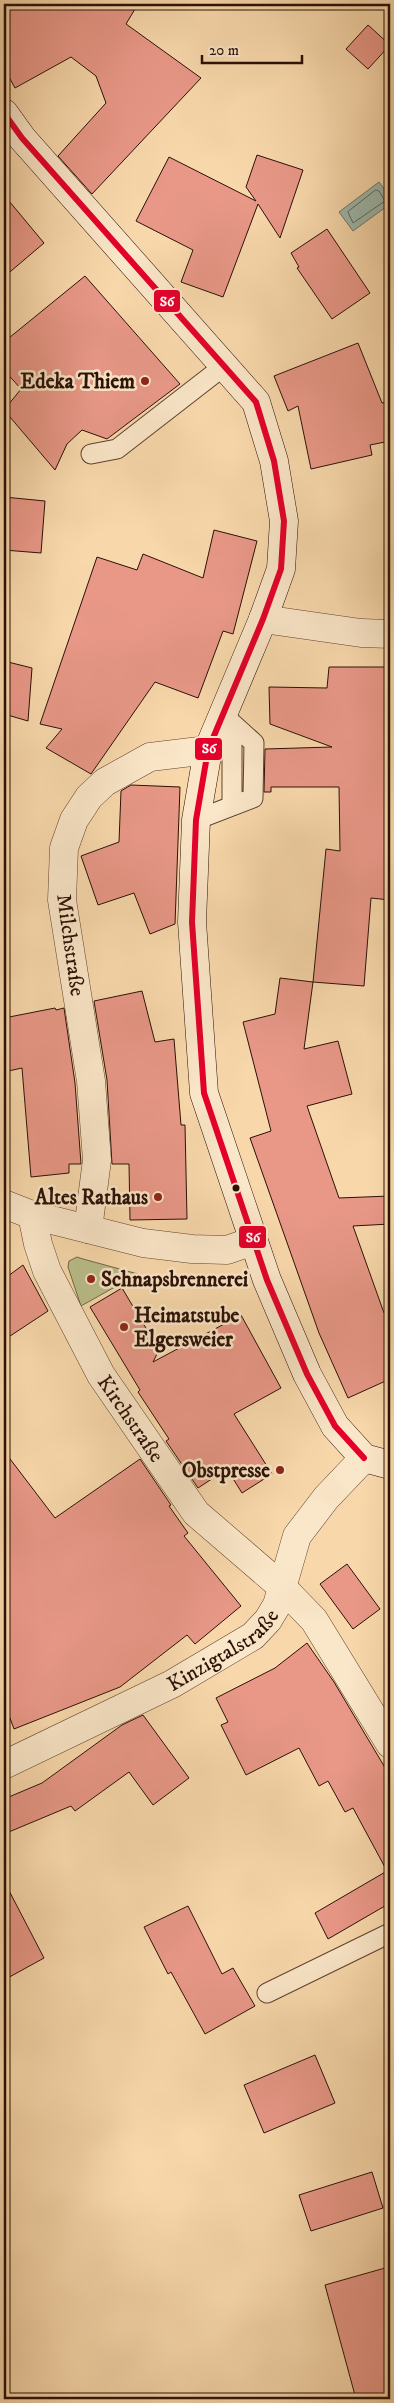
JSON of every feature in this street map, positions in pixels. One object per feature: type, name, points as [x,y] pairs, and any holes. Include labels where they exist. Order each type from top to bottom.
[{"type":"street","points":[[4,113],[22,138],[256,402],[274,461],[284,521],[281,569],[227,719],[208,750],[196,820],[192,930],[204,1093],[267,1280],[307,1374],[335,1426],[364,1458],[390,1465]]},
{"type":"street","points":[[262,619],[361,633],[390,634]]},
{"type":"street","name":"Milchstraße","points":[[88,1229],[97,1160],[91,1081],[62,900],[64,848],[74,820],[89,797],[106,782],[150,757],[208,750]]},
{"type":"street","points":[[4,1204],[32,1215],[143,1243],[192,1250],[227,1250],[253,1241]]},
{"type":"street","name":"Kirchstraße","points":[[32,1215],[38,1244],[47,1271],[101,1375],[196,1513],[282,1587],[314,1620],[390,1744]]},
{"type":"street","name":"Kinzigtalstraße","points":[[4,1766],[172,1684],[253,1636],[273,1612],[297,1536],[326,1498],[364,1458]]},
{"type":"lane","points":[[91,454],[117,449],[224,366]]},
{"type":"lane","points":[[196,820],[253,798],[254,743],[227,719]]},
{"type":"lane","points":[[267,1993],[390,1933]]},
{"type":"green space","points":[[77,1257],[138,1274],[81,1306],[68,1267],[69,1261]]},
{"type":"water","points":[[379,182],[390,197],[390,204],[353,231],[339,212]]},
{"type":"building","points":[[4,4],[138,4],[126,24],[201,78],[92,194],[58,156],[106,103],[96,76],[71,57],[15,88],[4,68]]},
{"type":"building","points":[[368,25],[390,45],[368,69],[346,49]]},
{"type":"building","points":[[257,155],[303,170],[280,238],[258,204],[223,297],[181,282],[193,250],[136,221],[169,157],[256,201],[246,187]]},
{"type":"building","points":[[4,195],[44,243],[4,277]]},
{"type":"building","points":[[327,229],[370,293],[332,319],[297,268],[299,267],[291,253]]},
{"type":"building","points":[[85,276],[180,384],[107,439],[82,430],[67,444],[55,470],[4,410],[21,389],[4,370],[4,342]]},
{"type":"building","points":[[358,343],[382,403],[390,401],[390,441],[370,445],[372,455],[311,469],[298,406],[288,411],[274,376]]},
{"type":"building","points":[[4,497],[45,501],[41,553],[4,550]]},
{"type":"building","points":[[214,530],[257,541],[233,634],[223,631],[198,698],[155,682],[91,774],[46,748],[62,729],[40,724],[97,557],[137,570],[143,554],[203,578]]},
{"type":"building","points":[[4,661],[32,668],[28,721],[4,714]]},
{"type":"building","points":[[329,667],[390,667],[390,900],[371,898],[364,986],[313,982],[326,849],[340,851],[339,787],[271,787],[271,792],[264,792],[265,749],[332,747],[270,724],[269,687],[327,688]]},
{"type":"building","points":[[131,785],[180,787],[175,924],[150,934],[134,893],[98,905],[81,856],[119,842],[121,791]]},
{"type":"building","points":[[280,978],[313,982],[304,1049],[338,1041],[352,1094],[307,1106],[339,1198],[390,1196],[390,1224],[353,1226],[384,1313],[390,1313],[390,1379],[348,1398],[319,1333],[250,1138],[271,1131],[243,1022],[275,1014]]},
{"type":"building","points":[[142,991],[155,1042],[174,1039],[181,1125],[185,1125],[187,1219],[130,1220],[129,1164],[112,1164],[107,1080],[94,1001]]},
{"type":"building","points":[[55,1008],[56,1010],[64,1008],[75,1083],[81,1164],[69,1164],[69,1173],[31,1177],[22,1068],[4,1072],[4,1018]]},
{"type":"building","points":[[23,1265],[48,1311],[4,1340],[4,1279]]},
{"type":"building","points":[[122,1288],[159,1350],[153,1362],[241,1315],[281,1388],[234,1414],[272,1474],[242,1493],[227,1469],[198,1488],[166,1441],[169,1439],[138,1392],[140,1390],[90,1307]]},
{"type":"building","points":[[4,1451],[55,1518],[140,1459],[188,1533],[184,1536],[241,1606],[195,1644],[187,1635],[120,1687],[14,1729],[4,1702]]},
{"type":"building","points":[[347,1564],[380,1609],[353,1629],[320,1584]]},
{"type":"building","points":[[307,1643],[334,1682],[390,1776],[390,1903],[328,1939],[315,1913],[387,1871],[353,1808],[345,1812],[328,1781],[319,1786],[299,1748],[246,1775],[221,1725],[228,1722],[216,1698],[275,1668]]},
{"type":"building","points":[[143,1715],[189,1778],[153,1805],[129,1772],[75,1811],[71,1806],[4,1834],[4,1799],[42,1783],[122,1725]]},
{"type":"building","points":[[4,1881],[44,1958],[4,1980]]},
{"type":"building","points":[[188,1906],[222,1974],[233,1968],[255,2006],[205,2034],[171,1972],[168,1974],[144,1927]]},
{"type":"building","points":[[315,2055],[335,2103],[264,2133],[244,2085]]},
{"type":"building","points":[[372,2172],[383,2208],[311,2231],[299,2195]]},
{"type":"building","points":[[385,2268],[390,2286],[390,2399],[356,2399],[325,2285]]},
{"type":"transit line","name":"S6","points":[[4,113],[22,138],[256,402],[274,461],[284,521],[281,569],[263,619],[208,750],[196,820],[192,922],[204,1093],[267,1280],[307,1374],[335,1426],[364,1458]]},
{"type":"place","name":"Edeka Thiem","points":[[145,381]]},
{"type":"place","name":"Altes Rathaus","points":[[158,1197]]},
{"type":"place","name":"Schnapsbrennerei","points":[[91,1279]]},
{"type":"place","name":"Heimatstube Elgersweier","points":[[124,1327]]},
{"type":"place","name":"Obstpresse","points":[[280,1470]]}]
